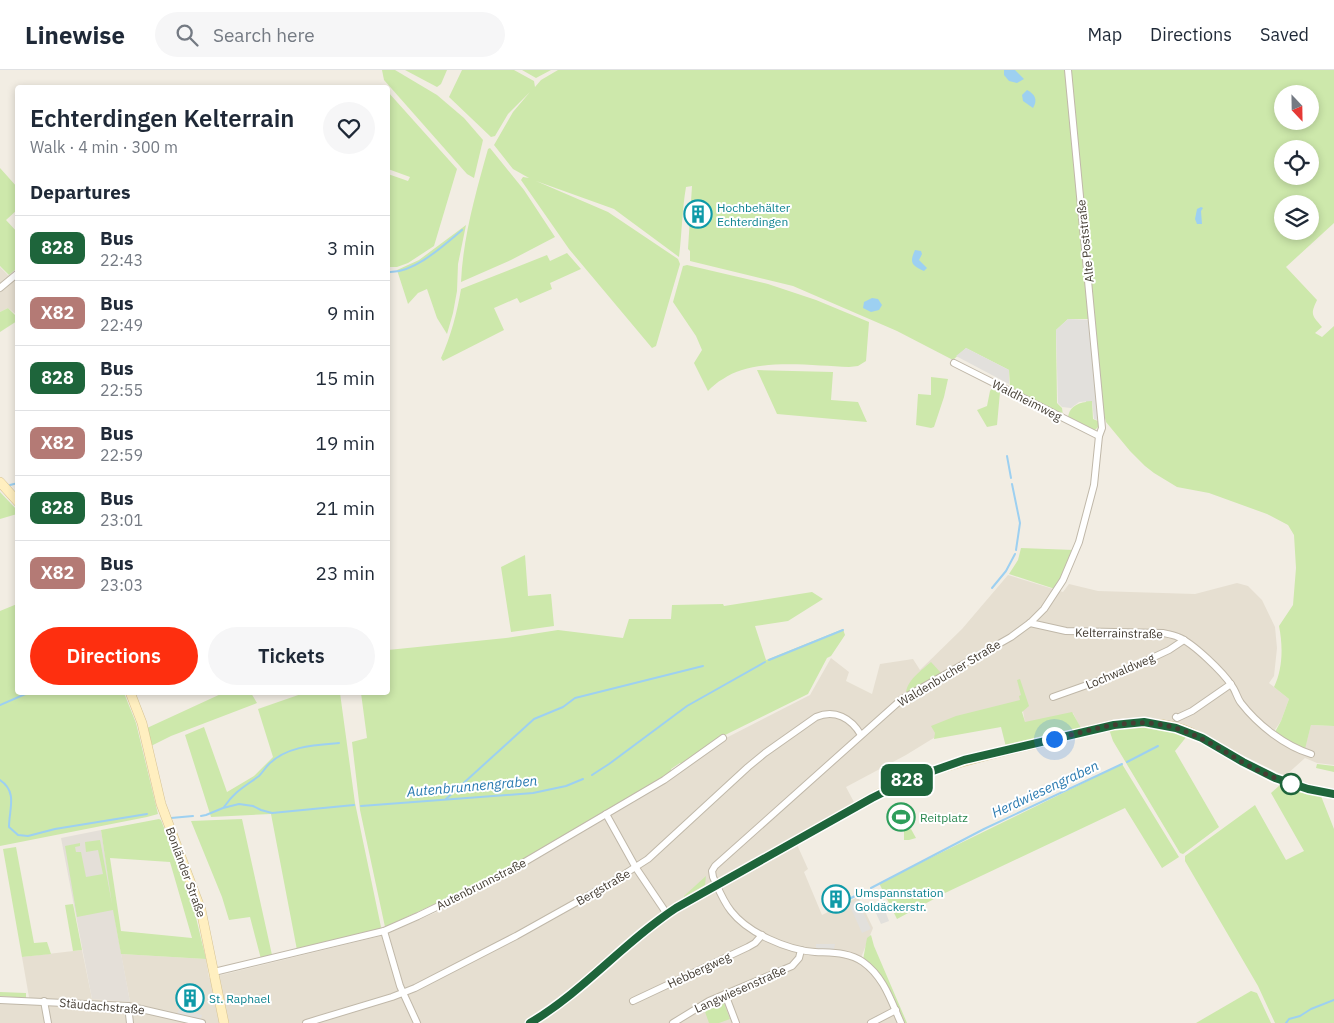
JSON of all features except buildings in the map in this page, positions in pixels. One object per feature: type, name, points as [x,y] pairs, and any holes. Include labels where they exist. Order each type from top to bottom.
[{"type":"main road","points":[[0,482],[15,499]]},
{"type":"main road","name":"Bonländer Straße","points":[[131,695],[142,723],[154,780],[165,815],[200,904],[224,1023]]},
{"type":"main road","points":[[530,1023],[566,1000],[667,914],[872,798],[915,777],[964,760],[1104,727],[1138,722],[1164,725],[1189,732],[1275,778],[1308,789],[1334,794]]},
{"type":"street","name":"Alte Poststraße","points":[[1068,70],[1101,411]]},
{"type":"street","points":[[0,288],[15,276]]},
{"type":"street","name":"Waldheimweg","points":[[954,364],[1099,436]]},
{"type":"street","name":"Waldenbucher Straße","points":[[717,885],[712,874],[715,866],[902,699],[1011,637],[1030,623],[1044,609],[1057,591],[1076,550],[1094,485],[1099,436],[1102,428],[1101,411]]},
{"type":"street","name":"Kelterrainstraße","points":[[1030,623],[1066,631],[1163,633],[1178,636],[1213,664],[1231,684],[1239,701],[1252,716],[1290,745],[1311,754]]},
{"type":"street","name":"Lochwaldweg","points":[[1053,697],[1118,674],[1170,650],[1184,640]]},
{"type":"street","points":[[1176,717],[1192,711],[1231,684]]},
{"type":"street","name":"Bergstraße","points":[[306,1023],[403,993],[432,980],[546,920],[636,868],[666,844],[748,767],[779,742],[816,717],[824,713],[838,714],[855,725],[861,735]]},
{"type":"street","name":"Autenbrunnstraße","points":[[214,972],[384,931],[448,902],[503,875],[606,814],[682,768],[722,738]]},
{"type":"street","points":[[606,814],[636,868],[667,914]]},
{"type":"street","points":[[717,885],[732,912],[762,935],[801,950],[843,954],[860,960],[873,970],[881,980],[901,1023]]},
{"type":"street","points":[[384,931],[403,993],[417,1023]]},
{"type":"street","name":"Hebbergweg","points":[[633,1001],[748,947],[755,943],[762,935]]},
{"type":"street","name":"Langwiesenstraße","points":[[673,1023],[703,1004],[792,966],[801,950]]},
{"type":"street","points":[[725,994],[736,1023]]},
{"type":"street","name":"Stäudachstraße","points":[[0,1000],[128,1006],[202,1023]]},
{"type":"street","points":[[44,1001],[48,1023]]},
{"type":"street","points":[[128,1006],[130,1023]]},
{"type":"street","points":[[871,1023],[896,1010]]},
{"type":"shaded area","points":[[0,267],[9,276],[15,272],[15,313],[8,308],[0,312]]},
{"type":"shaded area","points":[[1068,319],[1090,320],[1100,421],[1094,419],[1092,401],[1079,402],[1071,408],[1062,407],[1058,403],[1056,330]]},
{"type":"shaded area","points":[[966,348],[1009,370],[1009,384],[956,356]]},
{"type":"shaded area","points":[[1008,575],[1063,592],[1069,584],[1098,591],[1195,594],[1237,583],[1248,586],[1262,600],[1275,627],[1277,648],[1274,676],[1269,683],[1289,699],[1281,721],[1272,734],[1303,755],[1311,725],[1334,726],[1334,765],[1317,763],[1305,758],[1285,776],[1181,725],[1161,719],[1125,718],[1080,727],[1073,713],[1025,723],[1023,711],[950,728],[906,755],[846,787],[855,804],[794,838],[808,869],[804,872],[822,915],[858,897],[873,928],[860,960],[876,973],[901,1023],[0,1023],[0,1001],[30,1003],[22,957],[82,950],[92,999],[130,1002],[121,954],[206,959],[209,978],[381,936],[437,912],[508,876],[660,787],[726,738],[810,695],[831,658],[849,672],[846,681],[872,694],[880,664],[913,659],[920,670],[962,629]]},
{"type":"shaded area","points":[[101,830],[130,1002],[92,999],[61,838]]},
{"type":"shaded area","points":[[857,900],[871,929],[862,933],[849,904]]},
{"type":"shaded area","points":[[884,908],[889,921],[881,924],[875,911]]},
{"type":"shaded area","points":[[816,944],[835,944],[834,949],[816,949]]},
{"type":"shaded area","points":[[179,1009],[202,1015],[201,1019],[177,1014]]},
{"type":"green space","points":[[382,70],[395,70],[437,95],[464,118],[483,140],[474,178],[467,174],[384,80]]},
{"type":"green space","points":[[405,70],[447,70],[441,84],[437,87]]},
{"type":"green space","points":[[462,70],[514,70],[534,81],[535,87],[541,80],[558,70],[1334,70],[1334,223],[1319,237],[1319,195],[1274,195],[1274,240],[1315,240],[1286,267],[1317,300],[1313,309],[1313,315],[1322,327],[1315,333],[1322,337],[1334,326],[1334,726],[1311,725],[1305,749],[1292,744],[1275,732],[1289,699],[1274,687],[1281,657],[1279,626],[1293,605],[1296,568],[1294,535],[1288,525],[1267,514],[1209,493],[1177,487],[1154,473],[1130,451],[1106,422],[1103,410],[1095,319],[1068,319],[1056,330],[1057,403],[1062,408],[1063,416],[1010,388],[1009,370],[966,348],[953,360],[897,331],[793,286],[690,261],[690,251],[688,249],[692,186],[686,187],[679,257],[614,209],[536,181],[608,212],[678,259],[680,264],[656,346],[652,348],[569,249],[521,180],[523,177],[529,178],[513,169],[494,145],[513,112],[530,92],[508,114],[495,136],[491,137],[449,97]]},
{"type":"green space","points":[[522,70],[551,70],[536,78]]},
{"type":"green space","points":[[390,94],[457,169],[434,246],[408,263],[397,267],[390,267],[390,175],[408,181],[410,177],[390,170]]},
{"type":"green space","points":[[490,148],[524,190],[555,237],[511,260],[461,282],[464,248],[471,215],[488,149]]},
{"type":"green space","points":[[0,168],[15,185],[15,212],[6,220],[15,230],[15,270],[9,275],[0,266]]},
{"type":"green space","points":[[466,225],[458,264],[457,291],[447,334],[437,318],[427,289],[418,293],[408,304],[397,270],[419,260]]},
{"type":"green space","points":[[567,253],[581,269],[550,283],[552,289],[520,303],[517,298],[494,308],[504,330],[443,361],[441,358],[458,307],[461,289],[547,255],[550,261]]},
{"type":"green space","points":[[687,265],[768,284],[816,300],[869,322],[866,361],[858,366],[849,367],[784,364],[751,368],[736,372],[717,383],[708,391],[694,363],[702,350],[696,336],[673,302],[683,266]]},
{"type":"green space","points":[[8,308],[15,315],[15,322],[0,332],[0,312]]},
{"type":"green space","points":[[757,370],[833,372],[831,400],[858,402],[867,422],[777,414]]},
{"type":"green space","points":[[931,377],[948,379],[934,427],[931,428],[916,425],[918,394],[931,395]]},
{"type":"green space","points":[[993,387],[1000,392],[997,425],[987,427],[977,410],[987,406],[990,391]]},
{"type":"green space","points":[[1087,390],[1092,400],[1093,419],[1098,421],[1098,427],[1094,431],[1068,419],[1068,415],[1074,407],[1086,402]]},
{"type":"green space","points":[[0,492],[15,508],[15,515],[0,519]]},
{"type":"green space","points":[[1021,548],[1074,550],[1055,589],[1009,574],[1018,560]]},
{"type":"green space","points":[[525,555],[528,596],[551,594],[554,626],[511,632],[501,567]]},
{"type":"green space","points":[[812,592],[823,599],[788,621],[755,626],[766,660],[843,629],[845,635],[831,656],[827,658],[808,694],[721,737],[683,766],[680,763],[671,769],[672,773],[493,877],[385,927],[360,810],[352,742],[367,738],[361,695],[390,695],[390,650],[506,638],[558,630],[623,638],[629,619],[671,619],[672,605],[723,604],[724,606]]},
{"type":"green space","points":[[15,605],[15,695],[125,695],[136,723],[158,814],[0,846],[0,611]]},
{"type":"green space","points":[[931,662],[941,673],[906,693],[912,680]]},
{"type":"green space","points":[[1020,679],[1029,706],[1022,712],[1025,722],[1072,712],[1081,728],[1006,747],[1001,727],[934,739],[935,733],[931,726],[956,716],[1020,700],[1019,696],[1021,695],[1017,680]]},
{"type":"green space","points":[[219,695],[252,695],[257,703],[171,736],[151,746],[147,728]]},
{"type":"green space","points":[[298,695],[340,695],[355,803],[380,929],[297,950],[271,814],[211,817],[185,735],[204,727],[227,792],[254,776],[273,757],[258,709]]},
{"type":"green space","points":[[1143,725],[1167,728],[1187,736],[1175,751],[1219,827],[1183,854],[1180,853],[1113,741],[1109,729]]},
{"type":"green space","points":[[1122,764],[1179,857],[1162,868],[1125,808],[945,893],[897,919],[879,883]]},
{"type":"green space","points":[[1317,764],[1334,766],[1334,772],[1316,768]]},
{"type":"green space","points":[[1280,785],[1298,792],[1321,796],[1334,829],[1334,1023],[1275,1023],[1258,986],[1185,861],[1185,856],[1255,805],[1286,860],[1304,851],[1271,793]]},
{"type":"green space","name":"Reitplatz","points":[[906,807],[913,817],[896,828],[889,817]]},
{"type":"green space","points":[[242,819],[272,955],[261,959],[250,917],[229,920],[222,897],[191,821]]},
{"type":"green space","points":[[161,820],[192,901],[206,959],[121,954],[113,910],[77,917],[65,846],[80,843],[80,846],[75,847],[76,852],[81,852],[86,877],[103,874],[98,850],[86,852],[85,842],[100,840],[112,904],[101,830]],"holes":[[[110,858],[170,862],[192,938],[121,931]]]},
{"type":"green space","points":[[911,829],[916,838],[904,840],[904,831]]},
{"type":"green space","points":[[16,847],[34,943],[47,942],[51,954],[22,957],[3,849]]},
{"type":"green space","points":[[706,876],[705,885],[684,897],[684,896]]},
{"type":"green space","points":[[73,904],[82,950],[73,951],[65,905]]},
{"type":"green space","points":[[871,935],[907,1023],[905,1023],[884,980],[863,960],[867,938]]},
{"type":"green space","points":[[1251,991],[1257,993],[1271,1023],[1196,1023]]},
{"type":"green space","points":[[0,992],[26,993],[26,998],[0,996]]},
{"type":"green space","points":[[721,1001],[724,1003],[730,1019],[719,1023],[709,1023],[704,1009]]},
{"type":"water","points":[[1004,70],[1015,70],[1024,79],[1017,83],[1009,81],[1004,75]]},
{"type":"water","points":[[1027,90],[1035,98],[1033,108],[1023,101],[1022,95]]},
{"type":"water","points":[[1203,208],[1201,211],[1202,224],[1197,224],[1195,219],[1197,209]]},
{"type":"water","points":[[915,250],[921,251],[922,254],[919,260],[927,268],[924,271],[913,264],[912,258]]},
{"type":"water","points":[[872,298],[878,299],[882,305],[879,310],[871,312],[863,308],[864,302]]},
{"type":"waterway","points":[[390,272],[407,269],[417,264],[437,251],[462,230]]},
{"type":"waterway","points":[[1007,456],[1011,478]]},
{"type":"waterway","points":[[10,485],[15,484]]},
{"type":"waterway","points":[[1012,484],[1020,523],[1016,550]]},
{"type":"waterway","points":[[992,588],[1006,571],[1015,554]]},
{"type":"waterway","name":"Autenbrunnengraben","points":[[769,660],[843,630]]},
{"type":"waterway","name":"Autenbrunnengraben","points":[[592,775],[687,706],[765,662]]},
{"type":"waterway","points":[[446,799],[534,719],[563,707],[575,698],[703,666]]},
{"type":"waterway","points":[[0,705],[23,695]]},
{"type":"waterway","points":[[224,807],[236,793],[259,776],[269,764],[284,753],[302,748],[339,743]]},
{"type":"waterway","name":"Herdwiesengraben","points":[[1127,762],[1158,746]]},
{"type":"waterway","name":"Herdwiesengraben","points":[[871,888],[984,829],[1122,764]]},
{"type":"waterway","name":"Autenbrunnengraben","points":[[361,806],[533,793],[566,786],[583,779]]},
{"type":"waterway","name":"Autenbrunnengraben","points":[[0,780],[6,785],[11,795],[9,827],[18,835],[28,836],[55,829],[147,814]]},
{"type":"waterway","name":"Autenbrunnengraben","points":[[201,816],[239,804],[253,806],[272,813],[354,805]]},
{"type":"waterway","name":"Autenbrunnengraben","points":[[171,818],[193,816]]},
{"type":"waterway","name":"Herdwiesengraben","points":[[849,899],[867,890]]},
{"type":"waterway","points":[[1286,1023],[1289,1019],[1300,1016],[1311,1009],[1334,1000]]},
{"type":"bus line","name":"828","points":[[530,1023],[566,1000],[647,929],[676,908],[882,792],[930,771],[964,760],[1114,725],[1138,722],[1151,723],[1189,732],[1275,778],[1308,789],[1334,794]]},
{"type":"place","name":"Hochbehälter Echterdingen","points":[[698,214]]},
{"type":"place","name":"Reitplatz","points":[[901,817]]},
{"type":"place","name":"Umspannstation Goldäckerstr.","points":[[836,899]]},
{"type":"place","name":"St. Raphael","points":[[190,998]]},
{"type":"route","points":[[1054,739],[1128,723],[1144,722],[1164,725],[1195,735],[1259,771],[1291,784]]}]
